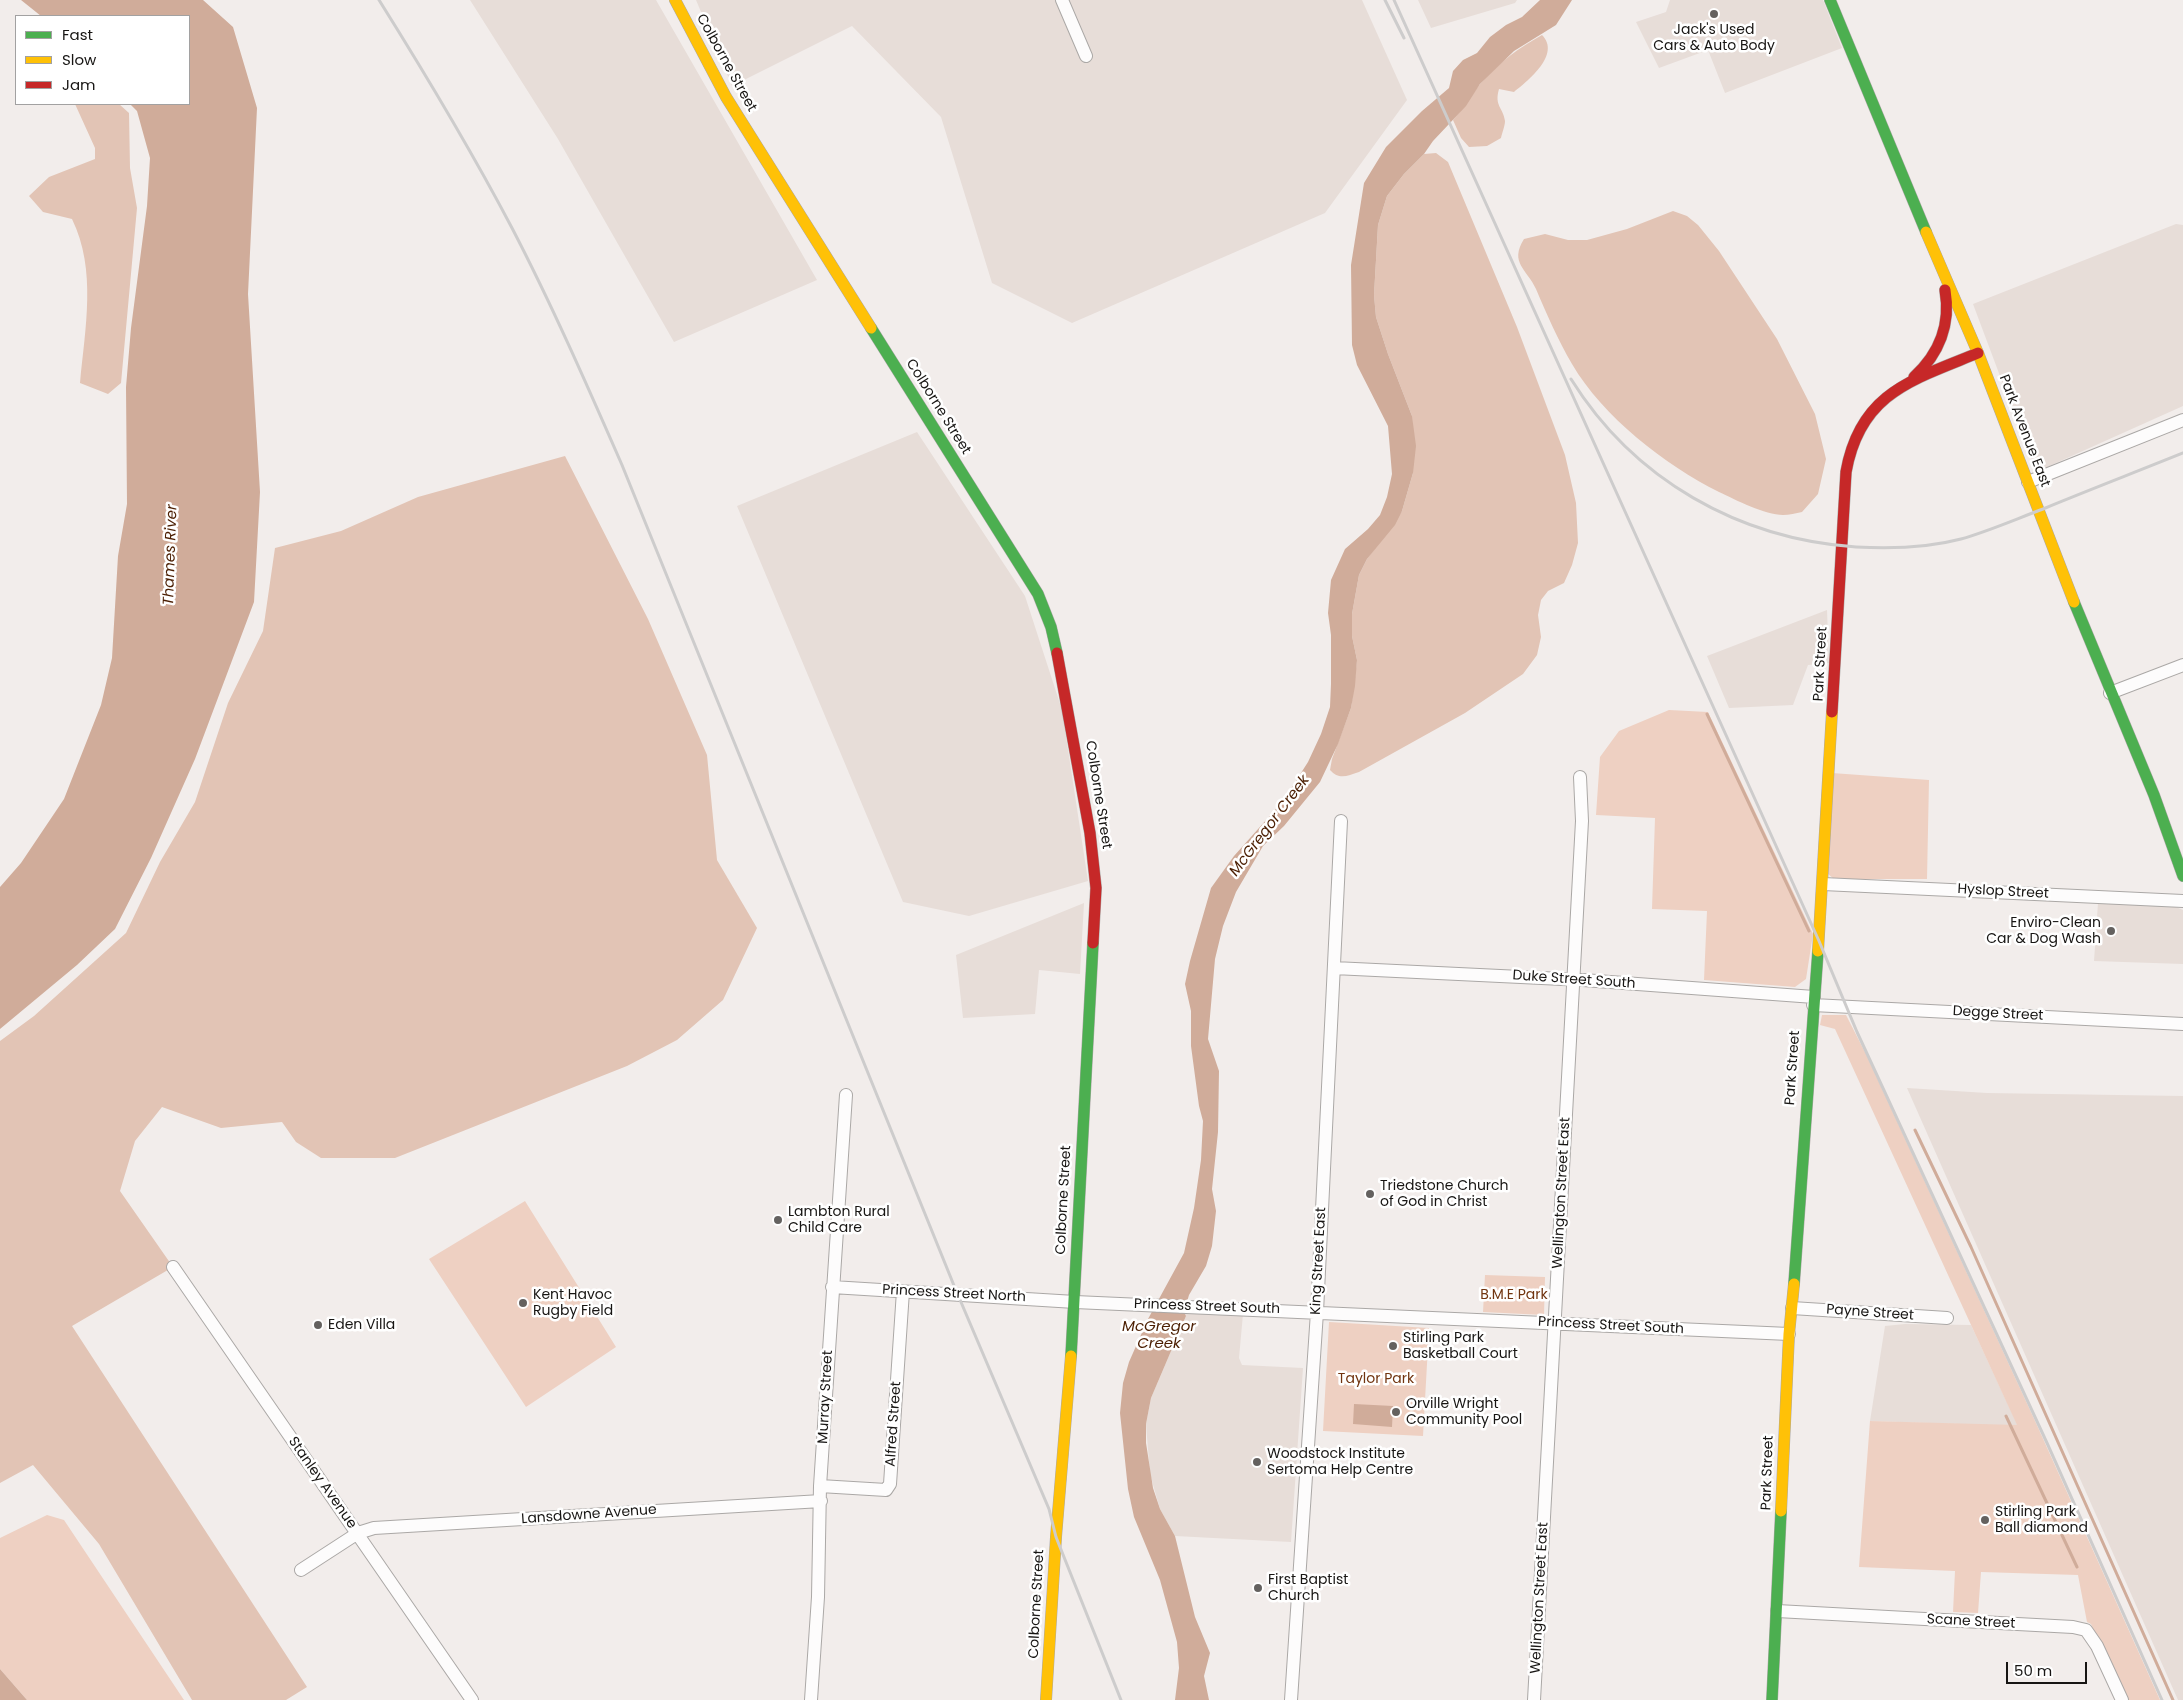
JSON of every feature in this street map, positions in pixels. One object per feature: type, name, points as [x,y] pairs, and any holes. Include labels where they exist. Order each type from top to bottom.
[{"type":"street","name":"Colborne Street","points":[[675,0],[726,97],[1038,594],[1051,627],[1086,814],[1096,888],[1075,1302],[1056,1537],[1046,1700]]},
{"type":"street","points":[[1062,0],[1086,56]]},
{"type":"street","name":"Park Avenue East","points":[[1830,0],[1934,252],[1978,353],[2110,693],[2154,796],[2183,876]]},
{"type":"street","points":[[1903,385],[1923,370],[1930,361],[1945,327],[1947,299],[1934,252]]},
{"type":"street","points":[[1903,385],[1978,353]]},
{"type":"street","name":"Park Street","points":[[1772,1700],[1778,1611],[1788,1334],[1792,1308],[1823,884],[1846,472],[1854,440],[1861,426],[1876,406],[1903,385]]},
{"type":"street","points":[[2028,482],[2183,420]]},
{"type":"street","points":[[2110,693],[2183,665]]},
{"type":"street","name":"Wellington Street East","points":[[1534,1700],[1582,821],[1580,777]]},
{"type":"street","name":"King Street East","points":[[1291,1700],[1317,1312],[1341,821]]},
{"type":"street","name":"Hyslop Street","points":[[1823,884],[2183,901]]},
{"type":"street","name":"Duke Street South","points":[[1334,968],[1574,979],[1813,1001]]},
{"type":"street","name":"Degge Street","points":[[1813,1001],[2183,1024]]},
{"type":"street","name":"Murray Street","points":[[811,1700],[818,1597],[820,1486],[846,1095]]},
{"type":"street","name":"Stanley Avenue","points":[[172,1266],[472,1700]]},
{"type":"street","name":"Princess Street North","points":[[832,1287],[1075,1302]]},
{"type":"street","name":"Alfred Street","points":[[820,1486],[886,1490],[890,1484],[903,1291]]},
{"type":"street","name":"Princess Street South","points":[[1075,1302],[1205,1306],[1788,1334]]},
{"type":"street","name":"Payne Street","points":[[1792,1308],[1947,1318]]},
{"type":"street","name":"Lansdowne Avenue","points":[[358,1533],[374,1528],[821,1501]]},
{"type":"street","points":[[301,1570],[358,1533]]},
{"type":"street","name":"Scane Street","points":[[1778,1611],[2073,1627],[2086,1630],[2097,1646],[2122,1700]]},
{"type":"shaded area","points":[[470,0],[656,0],[817,280],[674,342],[558,139]]},
{"type":"shaded area","points":[[696,0],[1362,0],[1407,100],[1325,213],[1072,323],[992,283],[941,117],[852,26],[732,86]]},
{"type":"shaded area","points":[[1418,0],[1517,0],[1515,3],[1431,28]]},
{"type":"shaded area","points":[[1670,0],[1823,0],[1842,48],[1725,93],[1708,50],[1659,68],[1636,22],[1666,12]]},
{"type":"shaded area","points":[[1542,35],[1547,42],[1548,50],[1541,66],[1514,92],[1499,89],[1498,103],[1505,121],[1501,138],[1487,146],[1469,147],[1461,138],[1453,120],[1495,68],[1517,50]]},
{"type":"shaded area","points":[[75,105],[120,105],[129,113],[130,168],[137,208],[121,383],[108,394],[80,383],[86,321],[87,279],[80,238],[72,219],[43,212],[29,196],[49,177],[95,159],[95,148]]},
{"type":"shaded area","points":[[1436,153],[1448,162],[1517,327],[1565,455],[1576,503],[1578,543],[1572,565],[1564,583],[1548,591],[1541,600],[1538,615],[1541,637],[1537,655],[1523,674],[1465,713],[1359,772],[1340,776],[1330,770],[1332,759],[1351,708],[1357,660],[1352,636],[1352,614],[1359,575],[1367,559],[1402,511],[1413,473],[1412,416],[1376,317],[1374,295],[1378,225],[1387,196],[1404,174],[1424,154]]},
{"type":"shaded area","points":[[1673,211],[1687,216],[1698,225],[1719,251],[1777,339],[1815,414],[1826,459],[1818,494],[1802,512],[1785,515],[1776,514],[1742,503],[1698,481],[1657,454],[1637,438],[1600,403],[1585,384],[1567,355],[1536,289],[1521,266],[1518,254],[1524,239],[1545,234],[1568,240],[1587,240],[1627,229]]},
{"type":"shaded area","points":[[2176,224],[2183,225],[2183,406],[2036,472],[1973,304]]},
{"type":"shaded area","points":[[917,432],[1025,596],[1062,710],[1088,881],[969,916],[903,902],[737,506]]},
{"type":"shaded area","points":[[565,456],[648,619],[707,755],[717,860],[757,928],[723,1000],[677,1040],[627,1066],[395,1158],[321,1158],[296,1142],[282,1122],[221,1128],[162,1107],[135,1141],[120,1191],[173,1267],[72,1326],[307,1687],[286,1700],[192,1700],[99,1544],[33,1465],[0,1483],[0,1041],[34,1016],[126,933],[160,862],[195,802],[228,703],[263,631],[275,548],[341,531],[418,497]]},
{"type":"shaded area","points":[[1827,610],[1829,663],[1808,665],[1793,705],[1729,708],[1707,656]]},
{"type":"shaded area","points":[[1084,903],[1080,974],[1039,970],[1035,1014],[963,1018],[956,955]]},
{"type":"shaded area","points":[[2098,903],[2176,907],[2183,910],[2183,964],[2094,961]]},
{"type":"shaded area","points":[[1907,1088],[1987,1093],[2183,1096],[2183,1700],[2178,1700]]},
{"type":"shaded area","points":[[1184,1312],[1243,1314],[1239,1358],[1242,1365],[1303,1368],[1291,1542],[1175,1536],[1160,1509],[1150,1474],[1146,1424],[1151,1398],[1186,1316]]},
{"type":"shaded area","points":[[1905,1324],[1971,1325],[2018,1426],[1870,1421],[1885,1326]]},
{"type":"green space","points":[[1669,710],[1708,712],[1813,934],[1806,979],[1795,987],[1704,980],[1707,911],[1652,909],[1655,818],[1596,815],[1600,757],[1619,731]]},
{"type":"green space","points":[[1832,773],[1929,780],[1927,879],[1834,879],[1828,874]]},
{"type":"green space","points":[[1822,1015],[1846,1015],[1867,1056],[2036,1423],[2160,1700],[2127,1700],[2091,1624],[2087,1622],[2078,1575],[1981,1572],[1978,1613],[1953,1612],[1955,1571],[1859,1567],[1870,1421],[2017,1425],[1835,1029],[1820,1025]]},
{"type":"green space","name":"Kent Havoc Rugby Field","points":[[525,1201],[616,1347],[526,1407],[429,1259]]},
{"type":"green space","name":"B.M.E Park","points":[[1485,1275],[1545,1277],[1544,1315],[1483,1312]]},
{"type":"green space","name":"Taylor Park","points":[[1329,1322],[1429,1328],[1423,1436],[1323,1431]]},
{"type":"green space","points":[[47,1515],[64,1520],[184,1700],[27,1700],[0,1669],[0,1538]]},
{"type":"water","name":"Thames River","points":[[21,0],[203,0],[233,27],[257,108],[248,294],[260,492],[254,602],[195,759],[151,858],[115,929],[77,965],[0,1029],[0,887],[21,863],[64,799],[101,705],[112,658],[118,556],[127,504],[126,387],[131,328],[147,206],[150,158],[137,111],[131,105],[190,105],[190,15],[40,15]]},
{"type":"water","name":"McGregor Creek","points":[[1540,0],[1572,0],[1556,25],[1514,51],[1480,84],[1466,106],[1404,174],[1387,196],[1378,225],[1374,295],[1376,317],[1412,416],[1416,446],[1413,473],[1402,511],[1395,525],[1367,559],[1359,575],[1352,614],[1352,636],[1357,660],[1355,686],[1351,708],[1338,744],[1320,782],[1284,826],[1263,846],[1236,892],[1223,926],[1215,959],[1208,1039],[1219,1071],[1218,1132],[1212,1189],[1216,1211],[1212,1246],[1206,1266],[1189,1295],[1184,1312],[1186,1316],[1151,1398],[1146,1424],[1146,1443],[1153,1488],[1160,1509],[1175,1536],[1195,1617],[1210,1653],[1204,1676],[1209,1700],[1175,1700],[1179,1668],[1177,1642],[1160,1580],[1134,1517],[1128,1489],[1120,1413],[1123,1383],[1129,1362],[1148,1319],[1184,1253],[1194,1208],[1201,1160],[1203,1121],[1199,1106],[1191,1046],[1191,1011],[1185,984],[1211,888],[1234,856],[1283,801],[1308,762],[1321,734],[1330,707],[1331,635],[1328,613],[1331,580],[1345,549],[1368,529],[1380,515],[1387,497],[1392,474],[1388,426],[1357,365],[1352,345],[1351,265],[1364,183],[1386,147],[1422,111],[1449,88],[1453,71],[1463,60],[1477,53],[1490,37],[1506,25],[1522,17]]},
{"type":"water","points":[[1354,1404],[1393,1406],[1392,1427],[1353,1424]]},
{"type":"water","points":[[0,1669],[27,1700],[0,1700]]},
{"type":"waterway","points":[[1707,714],[1809,931]]},
{"type":"waterway","points":[[1915,1130],[1971,1247],[2173,1700]]},
{"type":"waterway","points":[[2006,1416],[2077,1567]]},
{"type":"railway","points":[[379,0],[448,113],[512,228],[555,316],[622,465],[955,1288],[1049,1509],[1056,1537],[1121,1700]]},
{"type":"railway","points":[[1385,0],[1404,38]]},
{"type":"railway","points":[[1394,0],[1819,941],[1857,1032],[2047,1443],[2162,1700]]},
{"type":"railway","points":[[1571,379],[1597,415],[1626,447],[1658,474],[1693,498],[1731,517],[1771,532],[1813,542],[1882,548],[1909,547],[1961,539],[2002,525],[2183,453]]},
{"type":"traffic: fast","points":[[1830,0],[1926,232]]},
{"type":"traffic: fast","points":[[871,328],[1038,594],[1051,627],[1057,653]]},
{"type":"traffic: fast","points":[[2074,602],[2154,795],[2183,876]]},
{"type":"traffic: fast","points":[[1071,1356],[1093,943]]},
{"type":"traffic: fast","points":[[1794,1284],[1818,951]]},
{"type":"traffic: fast","points":[[1772,1700],[1781,1511]]},
{"type":"traffic: slow","points":[[675,0],[726,97],[871,328]]},
{"type":"traffic: slow","points":[[1926,232],[1978,353],[2074,602]]},
{"type":"traffic: slow","points":[[1818,951],[1832,712]]},
{"type":"traffic: slow","points":[[1781,1511],[1789,1334],[1794,1284]]},
{"type":"traffic: slow","points":[[1046,1700],[1056,1537],[1071,1356]]},
{"type":"traffic: jam","points":[[1914,377],[1930,358],[1941,338],[1946,315],[1945,290]]},
{"type":"traffic: jam","points":[[1832,712],[1846,472],[1853,445],[1863,424],[1892,393],[1932,372],[1978,353]]},
{"type":"traffic: jam","points":[[1057,653],[1090,833],[1096,888],[1093,943]]},
{"type":"place","name":"Jack's Used Cars & Auto Body","points":[[1714,14]]},
{"type":"place","name":"Enviro-Clean Car & Dog Wash","points":[[2111,931]]},
{"type":"place","name":"Triedstone Church of God in Christ","points":[[1370,1194]]},
{"type":"place","name":"Lambton Rural Child Care","points":[[778,1220]]},
{"type":"place","name":"Kent Havoc Rugby Field","points":[[523,1303]]},
{"type":"place","name":"Eden Villa","points":[[318,1325]]},
{"type":"place","name":"Stirling Park Basketball Court","points":[[1393,1346]]},
{"type":"place","name":"Orville Wright Community Pool","points":[[1396,1412]]},
{"type":"place","name":"Woodstock Institute Sertoma Help Centre","points":[[1257,1462]]},
{"type":"place","name":"Stirling Park Ball diamond","points":[[1985,1520]]},
{"type":"place","name":"First Baptist Church","points":[[1258,1588]]}]
